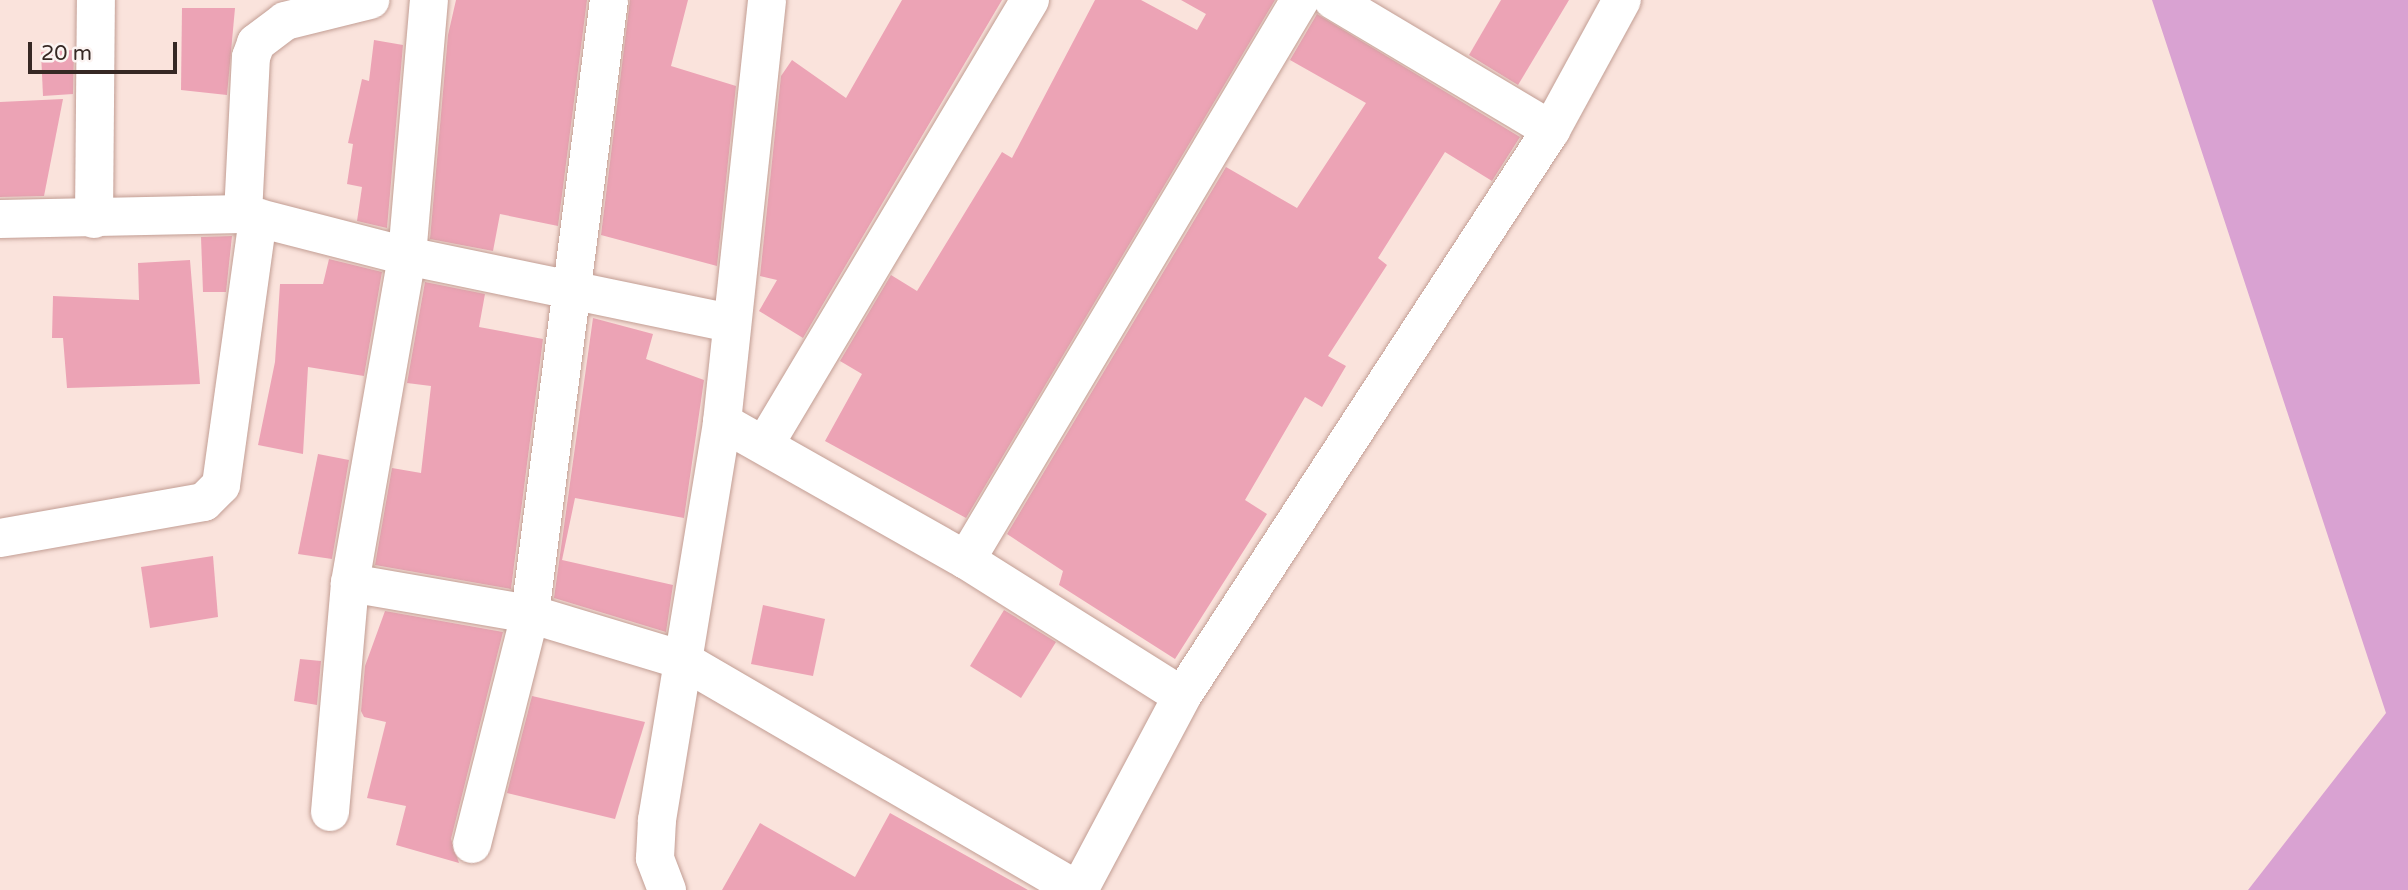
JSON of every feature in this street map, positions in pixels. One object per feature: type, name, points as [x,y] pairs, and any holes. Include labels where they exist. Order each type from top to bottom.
[{"type":"street","points":[[94,219],[96,0]]},
{"type":"street","points":[[0,538],[204,502],[221,485],[250,216],[251,57],[256,43],[285,21],[370,0]]},
{"type":"street","points":[[330,812],[351,583],[407,256],[429,0]]},
{"type":"street","points":[[472,844],[530,614],[574,292],[609,0]]},
{"type":"street","points":[[667,890],[656,858],[657,820],[722,422],[730,323],[767,0]]},
{"type":"street","points":[[765,444],[1030,0]]},
{"type":"street","points":[[966,560],[1300,0]]},
{"type":"street","points":[[1333,0],[1551,130]]},
{"type":"street","points":[[351,583],[530,614],[682,660],[1078,890],[1182,696],[1551,130],[1622,0]]},
{"type":"street","points":[[0,219],[250,216],[407,256],[730,323]]},
{"type":"street","points":[[722,422],[966,560],[1182,696]]},
{"type":"shaded area","points":[[2152,0],[2408,0],[2408,890],[2248,890],[2386,713]]},
{"type":"building","points":[[456,0],[587,0],[558,226],[500,214],[493,251],[430,239],[448,35]]},
{"type":"building","points":[[630,0],[688,0],[671,66],[736,86],[717,266],[601,235]]},
{"type":"building","points":[[902,0],[1002,0],[803,338],[759,311],[777,280],[760,276],[781,76],[792,60],[846,98]]},
{"type":"building","points":[[1095,0],[1141,0],[1197,30],[1206,14],[1181,0],[1275,0],[966,518],[825,441],[862,374],[840,361],[891,275],[917,291],[1002,152],[1012,158]]},
{"type":"building","points":[[1501,0],[1569,0],[1518,85],[1469,55]]},
{"type":"building","points":[[182,8],[235,8],[227,95],[181,90]]},
{"type":"building","points":[[1317,14],[1520,137],[1492,181],[1445,152],[1378,258],[1387,265],[1328,356],[1346,366],[1322,407],[1305,397],[1245,500],[1267,514],[1175,659],[1059,585],[1063,571],[1007,534],[1226,167],[1297,208],[1366,103],[1290,60]]},
{"type":"building","points":[[374,40],[403,45],[387,228],[357,221],[362,187],[347,184],[353,144],[348,143],[362,79],[369,81]]},
{"type":"building","points":[[74,50],[73,94],[43,96],[41,52]]},
{"type":"building","points":[[63,99],[44,196],[0,197],[0,102]]},
{"type":"building","points":[[232,236],[226,292],[203,292],[201,237]]},
{"type":"building","points":[[329,259],[382,272],[364,376],[308,367],[303,454],[258,445],[275,362],[280,284],[323,284]]},
{"type":"building","points":[[190,260],[200,384],[67,388],[63,338],[52,338],[53,296],[139,300],[138,263]]},
{"type":"building","points":[[425,282],[485,294],[479,327],[543,339],[511,589],[375,565],[392,468],[421,473],[431,386],[407,383]]},
{"type":"building","points":[[593,318],[653,334],[646,359],[704,380],[684,518],[575,498],[562,560],[673,585],[666,632],[554,598]]},
{"type":"building","points":[[318,454],[349,460],[332,559],[298,554]]},
{"type":"building","points":[[213,556],[218,617],[150,628],[141,567]]},
{"type":"building","points":[[763,605],[825,619],[813,676],[751,664]]},
{"type":"building","points":[[1004,610],[1056,642],[1021,698],[970,666]]},
{"type":"building","points":[[385,611],[503,632],[451,839],[459,863],[396,845],[406,806],[367,798],[386,722],[364,717],[361,711],[365,666]]},
{"type":"building","points":[[300,659],[321,661],[317,705],[294,701]]},
{"type":"building","points":[[532,696],[645,722],[615,819],[507,793]]},
{"type":"building","points":[[890,813],[1028,890],[722,890],[760,823],[855,877]]}]
